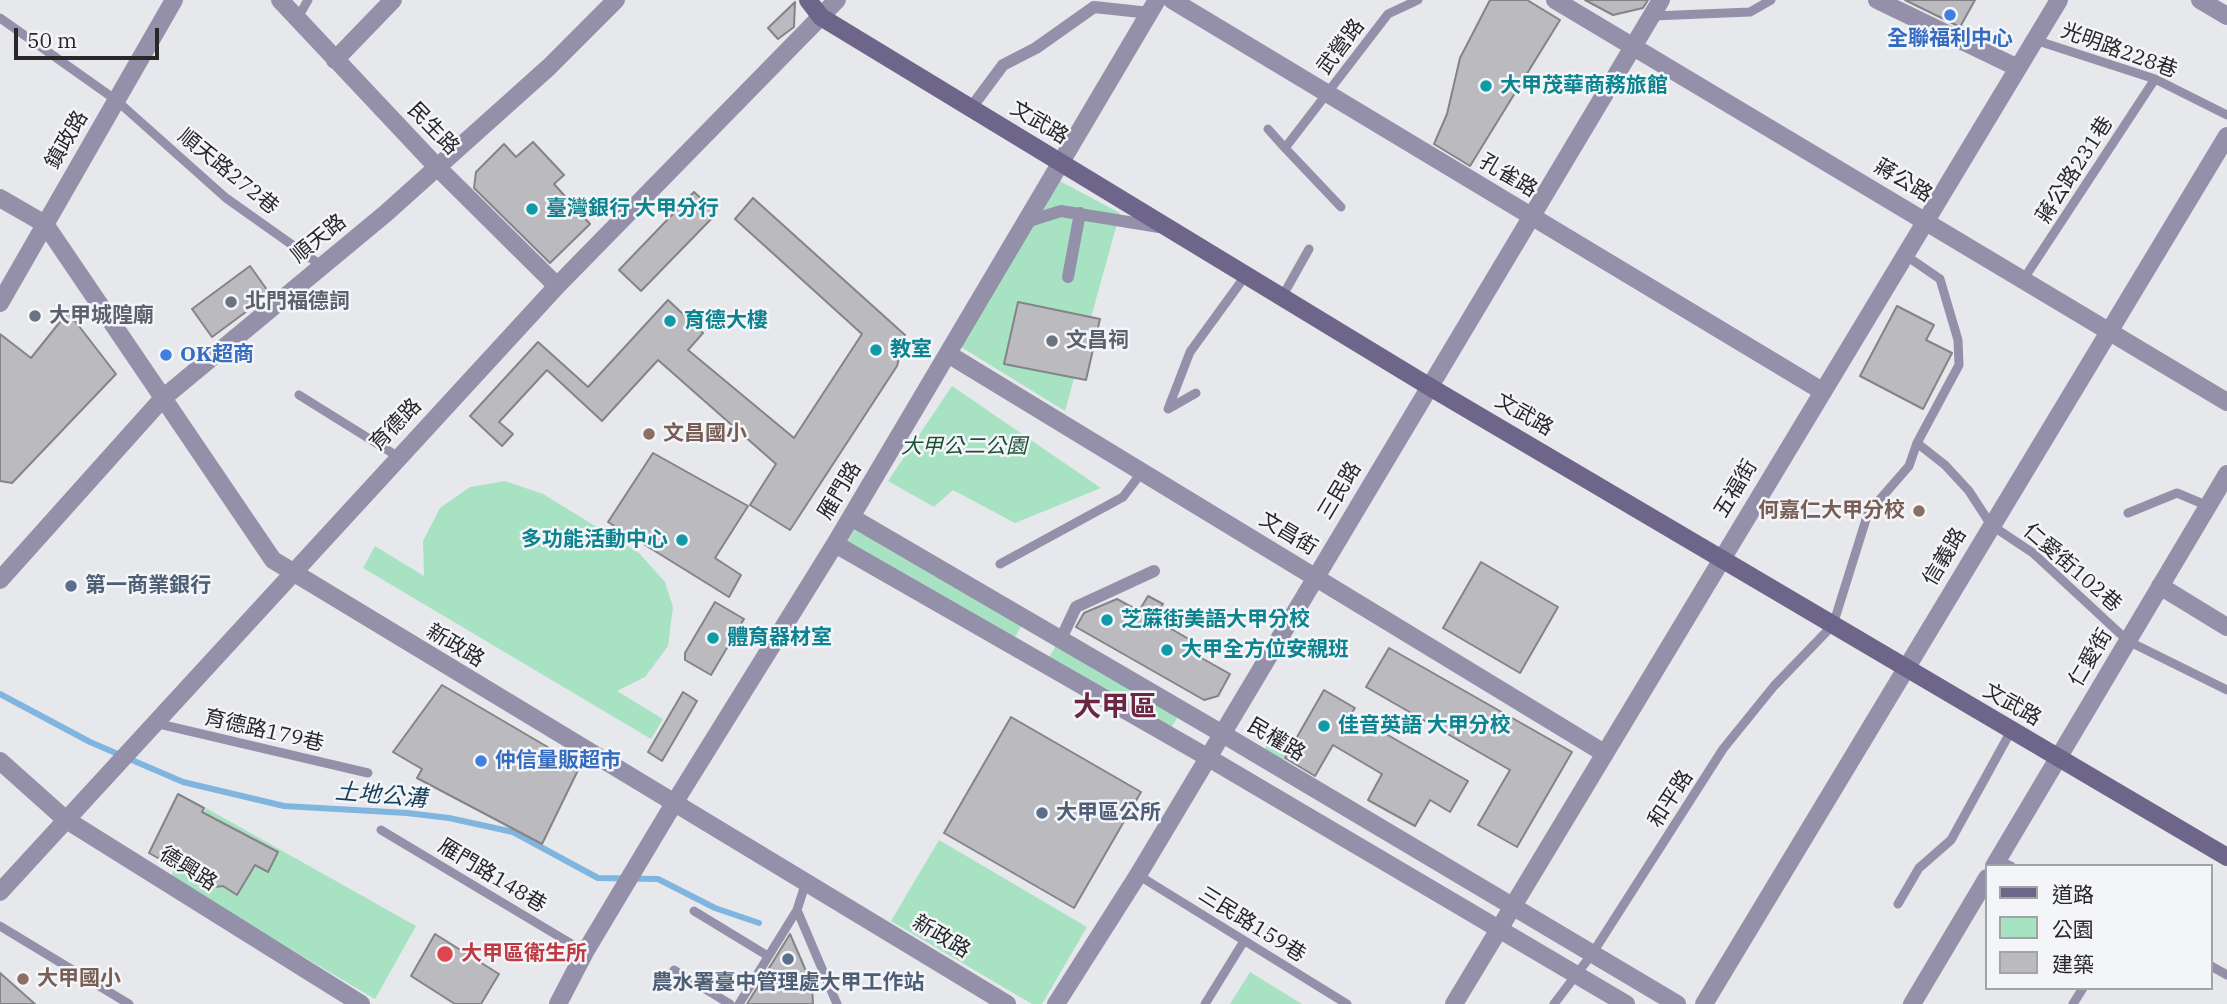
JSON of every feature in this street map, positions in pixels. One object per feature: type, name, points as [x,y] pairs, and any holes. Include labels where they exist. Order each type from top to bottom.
[{"type":"main road","name":"文武路","points":[[808,0],[821,17],[1430,387],[1722,556],[1904,668],[2227,857]]},
{"type":"street","name":"鎮政路","points":[[0,303],[174,0]]},
{"type":"street","name":"民生路","points":[[280,0],[438,168],[557,286]]},
{"type":"street","points":[[335,60],[393,0]]},
{"type":"street","name":"順天路","points":[[0,580],[163,398],[438,168],[549,67],[616,0]]},
{"type":"street","name":"育德路","points":[[0,892],[397,456],[557,286],[837,0]]},
{"type":"street","name":"孔雀路","points":[[1172,0],[1822,391]]},
{"type":"street","name":"蔣公路","points":[[1555,0],[2227,401]]},
{"type":"street","name":"三民路","points":[[1056,1004],[1138,876],[1661,0]]},
{"type":"street","points":[[1877,0],[2018,68]]},
{"type":"street","name":"五福街","points":[[1454,1004],[2060,0]]},
{"type":"street","points":[[2200,0],[2227,16]]},
{"type":"street","points":[[971,108],[1003,65],[1036,48],[1094,7],[1154,6]]},
{"type":"street","name":"雁門路","points":[[558,1004],[585,952],[673,804],[835,544],[1154,6]]},
{"type":"street","name":"信義路","points":[[1704,1004],[2227,136]]},
{"type":"street","name":"新政路","points":[[0,198],[45,224],[272,560],[1007,1004]]},
{"type":"street","points":[[1026,222],[1061,211],[1169,229]]},
{"type":"street","points":[[1068,277],[1080,213]]},
{"type":"street","name":"文昌街","points":[[948,354],[1604,753]]},
{"type":"street","name":"仁愛街","points":[[2001,864],[2058,758],[2227,474]]},
{"type":"street","name":"民權路","points":[[851,517],[1677,1004]]},
{"type":"street","points":[[835,544],[1207,757],[1626,1004]]},
{"type":"street","points":[[1027,654],[1076,607],[1154,571]]},
{"type":"street","points":[[2161,586],[2227,627]]},
{"type":"street","name":"德興路","points":[[0,761],[65,819],[360,1004]]},
{"type":"street","points":[[1912,1004],[1986,880]]},
{"type":"lane","points":[[297,19],[308,0]]},
{"type":"lane","name":"武營路","points":[[1285,148],[1388,14],[1418,0]]},
{"type":"lane","points":[[1651,16],[1750,12],[1771,0]]},
{"type":"lane","name":"順天路272巷","points":[[0,18],[117,100],[226,198],[322,266]]},
{"type":"lane","name":"光明路228巷","points":[[2035,40],[2155,79],[2227,115]]},
{"type":"lane","name":"蔣公路231巷","points":[[2023,280],[2155,79]]},
{"type":"lane","points":[[1268,129],[1341,207]]},
{"type":"lane","points":[[1282,297],[1309,249]]},
{"type":"lane","points":[[1833,625],[1868,513],[1909,466],[1917,443],[1959,365],[1940,279],[1905,255]]},
{"type":"lane","points":[[1196,393],[1168,410],[1190,352],[1245,275]]},
{"type":"lane","points":[[299,395],[397,456]]},
{"type":"lane","points":[[1917,443],[1945,465],[1969,491],[1991,525]]},
{"type":"lane","points":[[1000,564],[1123,497],[1142,472]]},
{"type":"lane","points":[[2128,513],[2177,494],[2208,506]]},
{"type":"lane","name":"仁愛街102巷","points":[[1991,525],[2033,554],[2128,641],[2227,690]]},
{"type":"lane","name":"和平路","points":[[1554,1004],[1592,954],[1723,749],[1774,687],[1833,625]]},
{"type":"lane","name":"育德路179巷","points":[[153,722],[368,773]]},
{"type":"lane","points":[[1898,904],[1919,868],[1951,840],[2011,731]]},
{"type":"lane","name":"雁門路148巷","points":[[381,830],[585,952]]},
{"type":"lane","name":"三民路159巷","points":[[1138,876],[1347,1004]]},
{"type":"lane","points":[[739,1004],[797,910],[806,883]]},
{"type":"lane","points":[[797,910],[837,1004]]},
{"type":"lane","points":[[694,911],[768,956]]},
{"type":"lane","points":[[0,926],[129,1004]]},
{"type":"lane","points":[[1205,1004],[1244,941]]},
{"type":"lane","points":[[674,970],[730,1004]]},
{"type":"green space","points":[[1054,178],[1120,213],[1065,411],[956,344]]},
{"type":"green space","name":"大甲公二公園","points":[[952,386],[1101,488],[1015,523],[953,490],[934,507],[888,481]]},
{"type":"green space","points":[[505,481],[543,494],[639,553],[665,582],[673,607],[668,646],[645,677],[617,691],[663,719],[651,739],[363,568],[375,546],[424,576],[423,541],[440,508],[470,487]]},
{"type":"green space","points":[[855,528],[1022,625],[1012,642],[846,545]]},
{"type":"green space","points":[[1057,644],[1179,715],[1169,731],[1047,661]]},
{"type":"green space","points":[[1274,733],[1293,744],[1282,763],[1263,752]]},
{"type":"green space","points":[[206,808],[416,926],[375,999],[170,878]]},
{"type":"green space","points":[[939,840],[1087,927],[1042,1004],[1032,1004],[891,921]]},
{"type":"green space","points":[[1250,972],[1302,1004],[1230,1004]]},
{"type":"building","name":"大甲茂華商務旅館","points":[[1490,0],[1527,0],[1560,20],[1470,166],[1434,144],[1447,114],[1460,58]]},
{"type":"building","points":[[1585,0],[1648,0],[1643,8],[1613,15]]},
{"type":"building","name":"全聯福利中心","points":[[1905,0],[1975,0],[1960,27]]},
{"type":"building","points":[[795,2],[794,27],[778,39],[768,28]]},
{"type":"building","name":"臺灣銀行 大甲分行","points":[[533,142],[564,175],[554,184],[590,224],[550,263],[474,188],[476,172],[504,144],[516,157]]},
{"type":"building","points":[[694,192],[717,213],[641,291],[619,270]]},
{"type":"building","name":"教室","points":[[753,198],[905,335],[897,366],[790,530],[750,505],[776,464],[658,360],[602,421],[547,370],[499,422],[513,434],[502,446],[470,416],[538,342],[588,387],[668,300],[703,333],[688,350],[794,438],[862,334],[735,219]]},
{"type":"building","name":"北門福德詞","points":[[250,266],[270,294],[212,337],[192,309]]},
{"type":"building","name":"文昌祠","points":[[1018,302],[1100,319],[1086,380],[1004,364]]},
{"type":"building","points":[[1897,306],[1934,325],[1926,340],[1952,353],[1923,409],[1860,376]]},
{"type":"building","points":[[68,312],[116,374],[12,483],[0,481],[0,334],[31,358]]},
{"type":"building","name":"多功能活動中心","points":[[653,453],[748,506],[715,558],[741,575],[729,597],[608,522]]},
{"type":"building","points":[[1481,562],[1558,607],[1520,673],[1443,628]]},
{"type":"building","points":[[1148,596],[1163,604],[1154,619],[1201,646],[1196,655],[1230,674],[1218,696],[1204,700],[1076,627],[1084,613],[1117,599],[1139,611]]},
{"type":"building","name":"體育器材室","points":[[715,602],[744,619],[711,675],[685,660],[685,653]]},
{"type":"building","points":[[1389,648],[1572,752],[1517,847],[1478,825],[1510,770],[1366,687]]},
{"type":"building","name":"仲信量販超市","points":[[442,685],[580,766],[542,844],[417,778],[422,769],[393,752]]},
{"type":"building","points":[[1324,690],[1355,708],[1351,714],[1468,781],[1450,812],[1430,800],[1415,826],[1368,800],[1382,774],[1333,745],[1315,776],[1285,758]]},
{"type":"building","points":[[683,692],[697,701],[662,761],[648,752]]},
{"type":"building","name":"大甲區公所","points":[[1011,717],[1141,792],[1074,908],[944,833]]},
{"type":"building","points":[[178,794],[204,808],[202,812],[278,852],[268,872],[255,865],[237,895],[223,886],[214,887],[177,861],[174,867],[149,853]]},
{"type":"building","name":"大甲區衛生所","points":[[435,934],[499,974],[481,1004],[455,1004],[411,976]]},
{"type":"building","name":"農水署臺中管理處大甲工作站","points":[[790,934],[812,985],[813,1004],[747,1004]]},
{"type":"building","points":[[0,973],[35,1004],[0,1004]]},
{"type":"waterway","name":"土地公溝","points":[[0,694],[90,742],[183,782],[284,806],[407,813],[449,818],[513,832],[598,878],[658,879],[715,908],[759,923]]},
{"type":"place","name":"全聯福利中心","points":[[1950,15]]},
{"type":"place","name":"大甲茂華商務旅館","points":[[1486,86]]},
{"type":"place","name":"臺灣銀行 大甲分行","points":[[532,209]]},
{"type":"place","name":"北門福德詞","points":[[231,302]]},
{"type":"place","name":"大甲城隍廟","points":[[35,316]]},
{"type":"place","name":"育德大樓","points":[[670,321]]},
{"type":"place","name":"文昌祠","points":[[1052,341]]},
{"type":"place","name":"教室","points":[[876,350]]},
{"type":"place","name":"OK超商","points":[[166,355]]},
{"type":"place","name":"文昌國小","points":[[649,434]]},
{"type":"place","name":"何嘉仁大甲分校","points":[[1919,511]]},
{"type":"place","name":"多功能活動中心","points":[[682,540]]},
{"type":"place","name":"第一商業銀行","points":[[71,586]]},
{"type":"place","name":"芝蔴街美語大甲分校","points":[[1107,620]]},
{"type":"place","name":"體育器材室","points":[[713,638]]},
{"type":"place","name":"大甲全方位安親班","points":[[1167,650]]},
{"type":"place","name":"佳音英語 大甲分校","points":[[1324,726]]},
{"type":"place","name":"仲信量販超市","points":[[481,761]]},
{"type":"place","name":"大甲區公所","points":[[1042,813]]},
{"type":"place","name":"大甲區衛生所","points":[[445,954]]},
{"type":"place","name":"農水署臺中管理處大甲工作站","points":[[788,959]]},
{"type":"place","name":"大甲國小","points":[[23,979]]},
{"type":"district","name":"大甲區","points":[[1115,708]]}]
